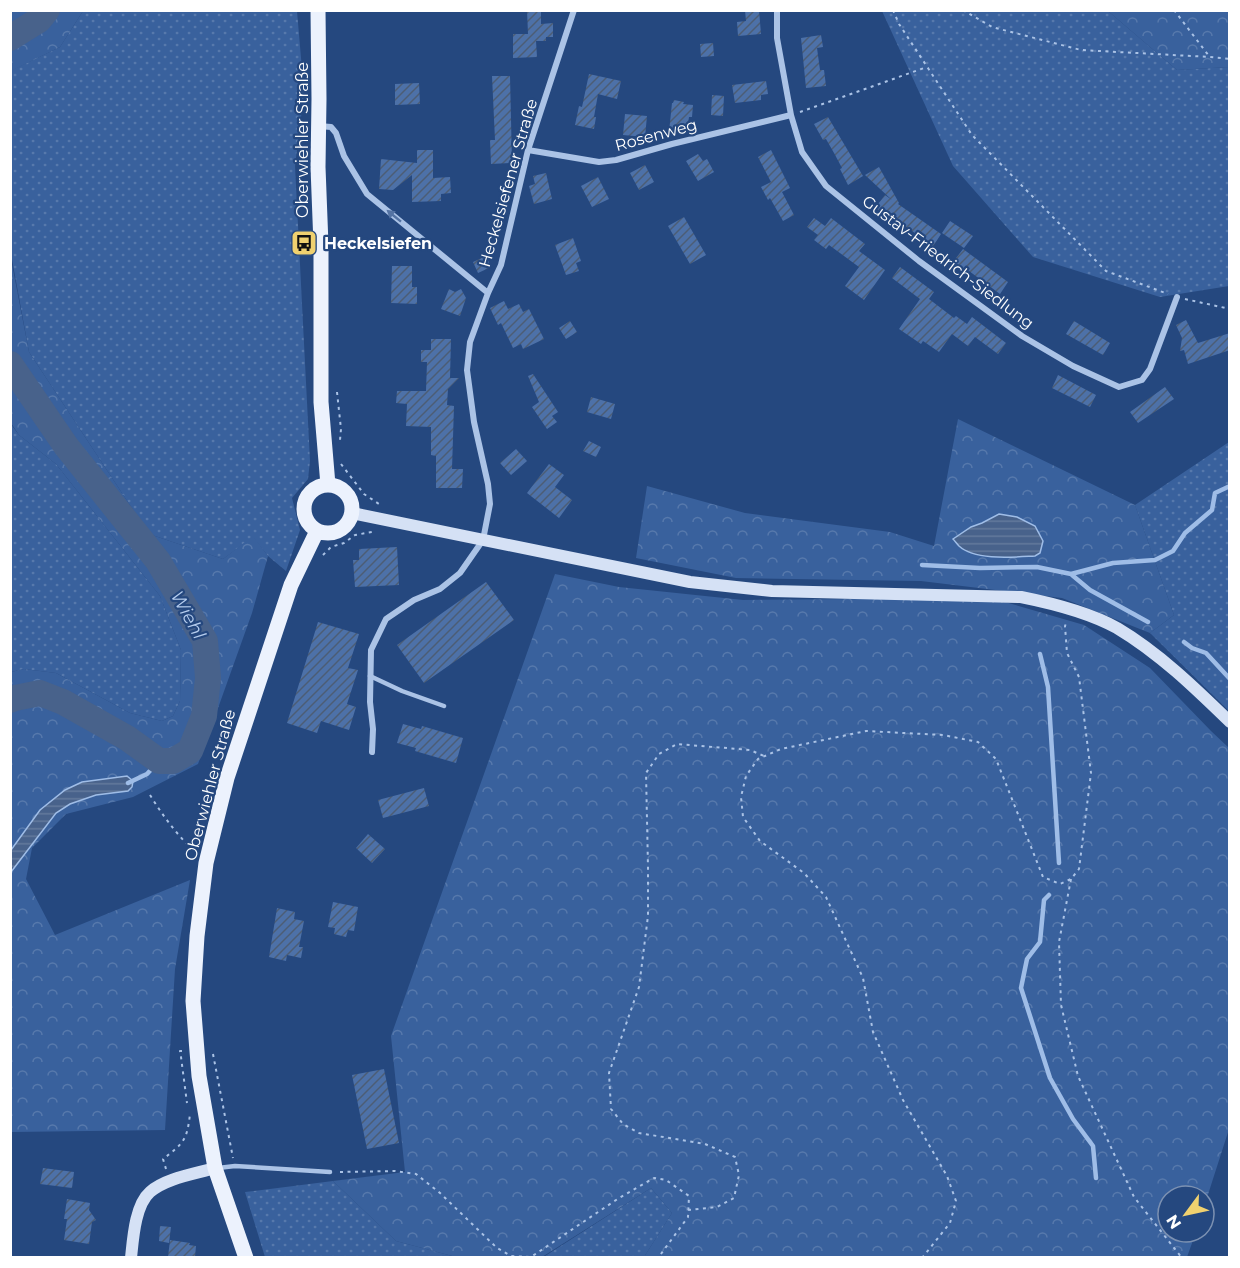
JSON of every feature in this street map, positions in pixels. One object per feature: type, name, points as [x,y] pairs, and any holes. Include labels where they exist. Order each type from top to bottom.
[{"type":"main road","name":"Oberwiehler Straße","points":[[318,10],[321,402],[328,485]]},
{"type":"main road","points":[[335,486],[348,495],[352,513],[351,518],[340,530],[325,533],[317,531],[306,520],[304,504],[313,491],[319,487],[335,486]]},
{"type":"main road","points":[[352,513],[690,582],[772,591],[1021,597],[1048,602],[1116,627],[1187,681],[1230,722]]},
{"type":"main road","name":"Oberwiehler Straße","points":[[246,1257],[215,1168],[199,1076],[194,990],[197,936],[206,862],[227,778],[291,585],[317,531]]},
{"type":"main road","points":[[131,1257],[138,1215],[149,1193],[163,1183],[215,1168]]},
{"type":"street","name":"Heckelsiefener Straße","points":[[483,540],[490,504],[488,484],[474,422],[467,370],[470,342],[501,265],[528,150],[574,10]]},
{"type":"street","name":"Gustav-Friedrich-Siedlung","points":[[777,10],[777,38],[791,115],[802,152],[826,186],[919,261],[1022,336],[1073,366],[1119,387],[1142,380],[1150,369],[1177,297]]},
{"type":"street","name":"Rosenweg","points":[[528,150],[599,162],[616,160],[791,115]]},
{"type":"street","points":[[319,126],[331,128],[336,133],[344,156],[367,194],[488,293]]},
{"type":"street","points":[[372,752],[373,729],[369,702],[371,650],[386,620],[414,600],[441,589],[460,573],[483,540]]},
{"type":"lane","points":[[370,676],[402,691],[444,706]]},
{"type":"lane","points":[[215,1168],[235,1166],[330,1172]]},
{"type":"path","points":[[893,10],[899,24],[972,135],[1106,271],[1177,297],[1230,309]]},
{"type":"path","points":[[963,10],[992,27],[1081,50],[1230,59]]},
{"type":"path","points":[[1174,10],[1210,57]]},
{"type":"path","points":[[791,115],[927,67]]},
{"type":"path","points":[[922,1257],[950,1223],[956,1201],[947,1176],[903,1100],[873,1032],[863,978],[826,897],[804,873],[760,841],[743,817],[741,797],[746,776],[758,759],[781,749],[866,731],[943,735],[978,742],[996,759],[1043,877],[1060,884],[1071,879],[1079,869],[1091,773],[1079,677],[1067,653],[1065,626],[1070,609]]},
{"type":"path","points":[[688,1210],[717,1207],[734,1198],[740,1176],[735,1157],[705,1144],[639,1133],[623,1124],[611,1108],[609,1073],[639,987],[648,916],[646,772],[659,754],[677,744],[750,750],[764,756]]},
{"type":"path","points":[[150,795],[162,815],[185,843],[206,862]]},
{"type":"path","points":[[1071,879],[1059,942],[1061,1005],[1078,1076],[1134,1197],[1182,1257]]},
{"type":"path","points":[[169,1181],[163,1159],[181,1146],[188,1134],[190,1114],[180,1051],[212,1049],[229,1145],[235,1166]]},
{"type":"path","points":[[330,1172],[395,1171],[416,1174],[440,1193],[497,1248],[511,1256],[531,1257],[619,1198],[654,1178],[666,1180],[689,1196],[688,1217],[658,1257]]},
{"type":"green space","points":[[11,10],[83,11],[60,47],[11,71]]},
{"type":"green space","points":[[83,11],[297,11],[304,93],[295,166],[310,461],[308,479],[292,498],[300,530],[286,571],[268,556],[253,537],[223,559],[149,534],[29,352],[11,254],[10,71],[60,47]]},
{"type":"green space","points":[[882,11],[1108,11],[1177,70],[1229,67],[1229,286],[1160,297],[1033,257],[953,166]]},
{"type":"green space","points":[[1108,11],[1229,11],[1229,67],[1177,70]]},
{"type":"green space","points":[[10,254],[29,352],[149,534],[223,559],[253,536],[268,556],[252,613],[198,764],[133,797],[66,814],[32,848],[26,879],[55,935],[190,880],[175,969],[165,1130],[11,1132],[11,672],[24,669],[56,673],[130,713],[162,721],[173,716],[180,701],[181,650],[160,596],[56,464],[19,435],[11,423]]},
{"type":"green space","points":[[958,419],[1135,505],[1174,615],[1150,633],[1062,598],[921,581],[736,578],[636,558],[647,486],[745,513],[890,532],[934,546]]},
{"type":"green space","points":[[10,423],[19,435],[56,464],[160,596],[181,650],[180,701],[173,716],[162,721],[130,713],[56,673],[24,669],[11,672]]},
{"type":"green space","points":[[1229,442],[1229,711],[1150,633],[1174,615],[1135,505]]},
{"type":"green space","points":[[555,574],[619,587],[743,600],[991,598],[1084,625],[1150,668],[1229,748],[1229,1129],[1211,1184],[1156,1184],[1156,1244],[1192,1244],[1187,1257],[644,1257],[672,1213],[651,1188],[542,1257],[456,1257],[396,1241],[333,1181],[405,1172],[391,1036]]},
{"type":"green space","points":[[333,1181],[396,1241],[456,1257],[265,1257],[245,1192]]},
{"type":"green space","points":[[651,1188],[672,1213],[644,1257],[542,1258]]},
{"type":"shaded area","points":[[999,514],[1017,517],[1035,526],[1043,541],[1040,553],[1035,556],[985,556],[966,551],[953,539],[971,527]]},
{"type":"shaded area","points":[[127,776],[133,781],[128,791],[96,795],[70,804],[56,813],[11,872],[11,850],[40,810],[65,790],[82,782]]},
{"type":"building","points":[[527,10],[541,10],[541,24],[553,23],[553,37],[546,37],[546,41],[536,41],[537,57],[513,58],[513,34],[528,34]]},
{"type":"building","points":[[745,10],[759,10],[761,34],[738,36],[737,22],[746,21]]},
{"type":"building","points":[[821,35],[823,47],[817,48],[820,70],[824,70],[826,86],[806,88],[801,38]]},
{"type":"building","points":[[713,43],[714,56],[701,57],[700,44]]},
{"type":"building","points":[[589,74],[621,81],[617,99],[598,94],[594,129],[575,125],[579,106],[582,107]]},
{"type":"building","points":[[492,76],[510,76],[512,163],[491,164],[490,140],[495,140]]},
{"type":"building","points":[[766,81],[768,94],[761,95],[761,100],[735,103],[732,85]]},
{"type":"building","points":[[419,83],[420,104],[395,105],[395,84]]},
{"type":"building","points":[[712,95],[724,96],[723,116],[711,115]]},
{"type":"building","points":[[674,100],[693,105],[692,117],[689,117],[687,130],[680,129],[679,133],[669,132]]},
{"type":"building","points":[[625,114],[647,116],[645,137],[623,135]]},
{"type":"building","points":[[828,117],[863,176],[848,185],[834,153],[814,124]]},
{"type":"building","points":[[417,150],[433,150],[433,178],[450,177],[451,193],[441,194],[441,201],[412,202],[412,175],[393,190],[379,189],[381,159],[417,163]]},
{"type":"building","points":[[771,150],[790,188],[782,192],[794,215],[783,221],[761,187],[771,182],[758,157]]},
{"type":"building","points":[[698,154],[703,161],[707,159],[714,172],[698,181],[686,161]]},
{"type":"building","points":[[645,165],[654,182],[639,190],[630,173]]},
{"type":"building","points":[[879,167],[898,204],[941,234],[932,248],[891,216],[890,218],[875,208],[885,195],[892,200],[865,175]]},
{"type":"building","points":[[546,173],[552,199],[534,204],[529,186],[535,184],[533,176]]},
{"type":"building","points":[[598,177],[609,199],[592,207],[581,186]]},
{"type":"building","points":[[684,217],[706,255],[690,264],[668,226]]},
{"type":"building","points":[[814,218],[825,226],[831,218],[865,244],[859,251],[885,270],[864,300],[845,286],[859,267],[829,245],[826,249],[814,240],[818,235],[807,227]]},
{"type":"building","points":[[950,221],[973,236],[964,248],[942,233]]},
{"type":"building","points":[[573,238],[581,261],[576,263],[579,271],[566,275],[555,245]]},
{"type":"building","points":[[963,249],[1008,282],[1000,294],[953,262]]},
{"type":"building","points":[[486,256],[491,267],[478,273],[473,262]]},
{"type":"building","points":[[392,266],[412,266],[412,287],[417,287],[417,304],[391,303]]},
{"type":"building","points":[[900,267],[934,292],[929,299],[954,318],[956,316],[967,324],[972,317],[1006,343],[998,354],[975,337],[968,346],[952,334],[939,352],[923,341],[921,344],[899,329],[920,299],[892,278]]},
{"type":"building","points":[[449,289],[455,292],[461,289],[466,298],[460,316],[441,309]]},
{"type":"building","points":[[504,301],[508,309],[519,304],[523,312],[529,309],[544,339],[523,349],[521,344],[513,348],[501,323],[498,325],[490,308]]},
{"type":"building","points":[[1186,320],[1198,343],[1230,333],[1230,350],[1188,364],[1184,350],[1180,351],[1182,338],[1176,325]]},
{"type":"building","points":[[570,321],[577,332],[566,339],[559,328]]},
{"type":"building","points":[[1074,321],[1110,343],[1103,355],[1066,334]]},
{"type":"building","points":[[431,339],[451,339],[450,378],[459,378],[448,389],[447,405],[454,406],[452,469],[463,469],[462,488],[436,488],[436,456],[431,455],[431,427],[406,426],[407,404],[396,403],[397,391],[426,391],[427,362],[421,362],[421,350],[431,350]]},
{"type":"building","points":[[533,374],[558,412],[552,416],[557,422],[547,429],[532,407],[539,402],[528,376]]},
{"type":"building","points":[[1058,375],[1096,395],[1090,407],[1052,388]]},
{"type":"building","points":[[1165,387],[1174,399],[1138,423],[1130,412]]},
{"type":"building","points":[[591,397],[615,404],[611,419],[587,412]]},
{"type":"building","points":[[589,441],[601,447],[596,457],[583,451]]},
{"type":"building","points":[[516,449],[527,461],[511,475],[500,463]]},
{"type":"building","points":[[549,464],[564,475],[555,487],[572,500],[559,518],[527,493]]},
{"type":"building","points":[[397,547],[399,585],[355,587],[353,560],[359,560],[359,549]]},
{"type":"building","points":[[486,582],[514,620],[424,683],[397,645]]},
{"type":"building","points":[[318,622],[359,634],[348,668],[358,670],[347,704],[356,707],[349,730],[321,721],[317,733],[287,723]]},
{"type":"building","points":[[403,724],[421,729],[422,726],[463,738],[456,763],[397,743]]},
{"type":"building","points":[[424,788],[429,806],[383,818],[378,800]]},
{"type":"building","points":[[368,834],[385,849],[372,863],[356,848]]},
{"type":"building","points":[[333,902],[358,907],[354,931],[348,930],[346,937],[334,934],[335,928],[328,927]]},
{"type":"building","points":[[277,908],[295,912],[294,919],[304,921],[299,947],[303,947],[301,958],[287,955],[286,961],[269,957]]},
{"type":"building","points":[[384,1069],[399,1143],[367,1149],[352,1075]]},
{"type":"building","points":[[43,1168],[74,1172],[72,1188],[40,1184]]},
{"type":"building","points":[[67,1199],[90,1203],[89,1210],[96,1220],[92,1222],[89,1244],[64,1240]]},
{"type":"building","points":[[160,1226],[171,1227],[169,1243],[159,1241]]},
{"type":"building","points":[[170,1240],[196,1246],[195,1257],[168,1257]]},
{"type":"waterway","name":"Wiehl","points":[[10,38],[39,20],[47,10]]},
{"type":"waterway","name":"Wiehl","points":[[10,364],[66,446],[158,561],[205,641],[208,678],[204,716],[190,751],[173,761],[159,761],[127,738],[63,702],[40,693],[10,700]]},
{"type":"waterway","points":[[922,565],[980,568],[1037,567],[1071,574],[1113,563],[1155,560],[1173,551],[1185,533],[1212,510],[1215,493],[1230,486]]},
{"type":"waterway","points":[[1072,575],[1090,590],[1148,622]]},
{"type":"waterway","points":[[1184,642],[1206,653],[1230,679]]},
{"type":"waterway","points":[[1040,654],[1048,687],[1059,863]]},
{"type":"waterway","points":[[128,783],[147,774],[159,761]]},
{"type":"waterway","points":[[1049,895],[1044,900],[1040,942],[1027,959],[1021,988],[1050,1078],[1073,1119],[1093,1146],[1096,1178]]},
{"type":"place","name":"Heckelsiefen","points":[[304,243]]}]
